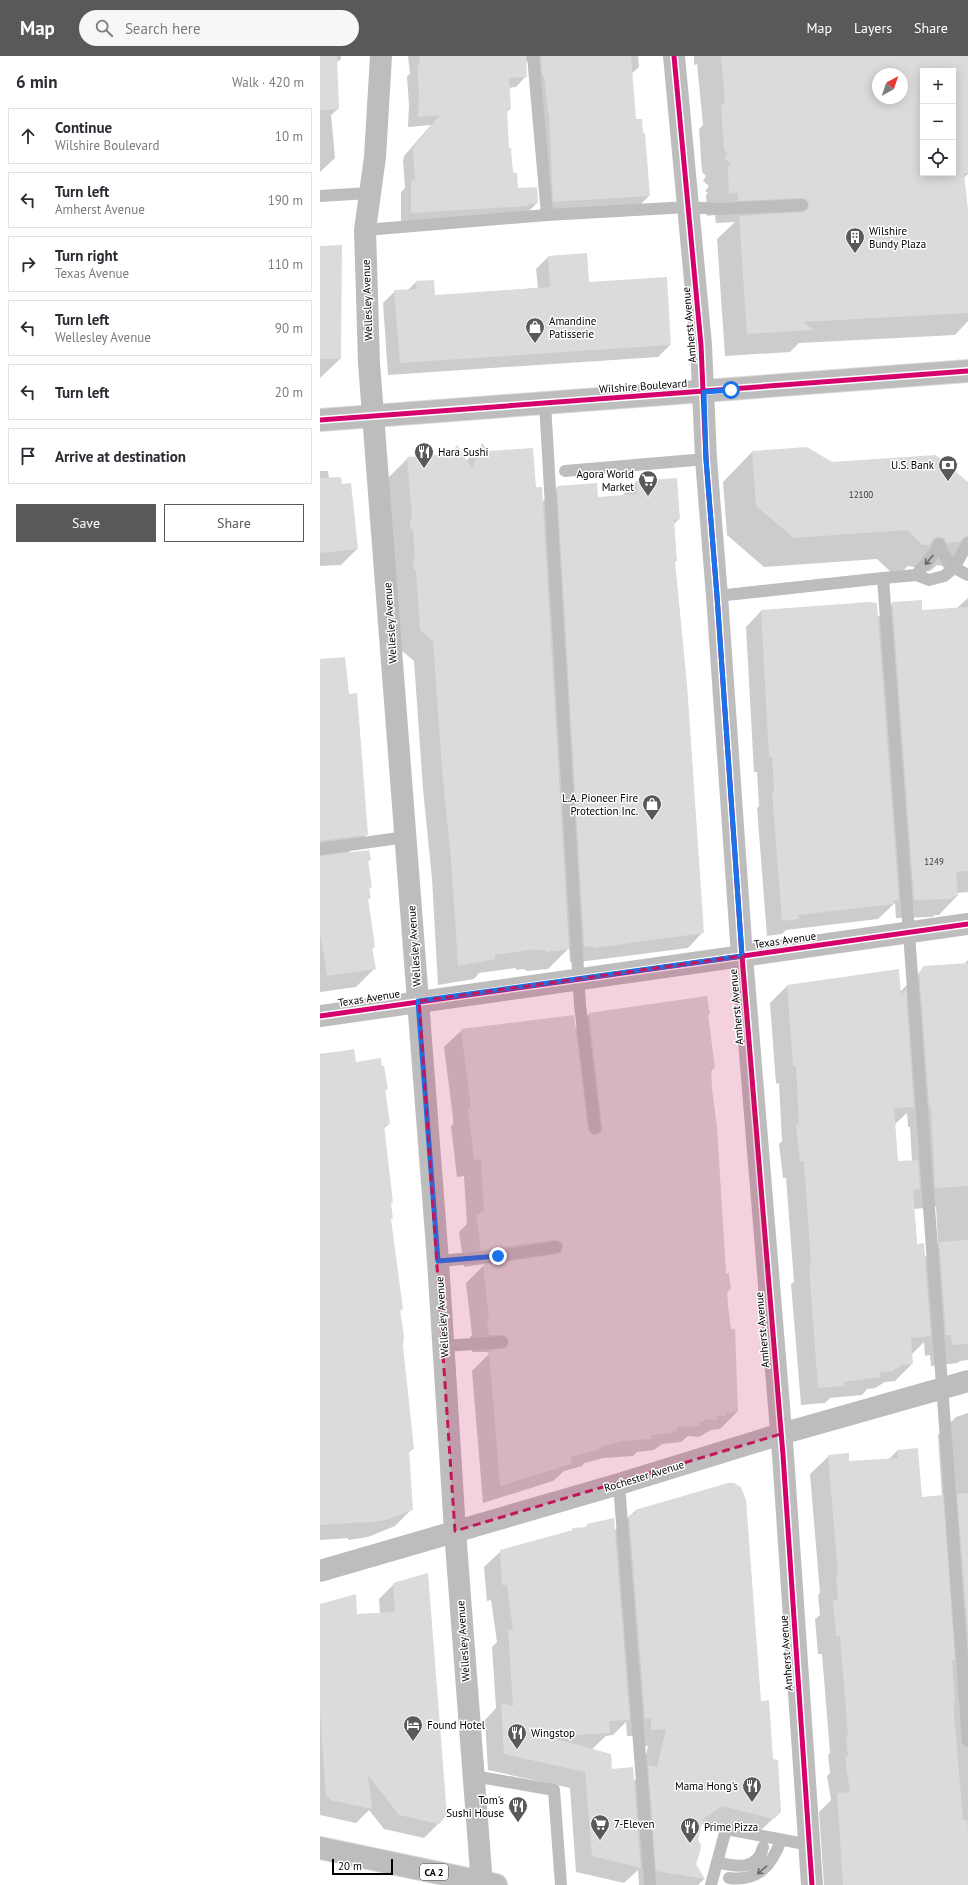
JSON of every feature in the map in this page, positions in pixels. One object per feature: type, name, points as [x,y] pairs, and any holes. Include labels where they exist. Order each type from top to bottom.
[{"type":"street","name":"Wellesley Avenue","points":[[381,56],[375,150],[365,230],[369,363],[438,1261],[455,1531],[474,1776],[487,1884]]},
{"type":"street","name":"Amherst Avenue","points":[[674,56],[704,392],[706,459],[742,956],[781,1434],[812,1885]]},
{"type":"street","name":"Wilshire Boulevard","points":[[320,420],[968,371]]},
{"type":"street","name":"Texas Avenue","points":[[320,1016],[968,924]]},
{"type":"street","name":"Rochester Avenue","points":[[320,1571],[619,1484],[781,1434],[942,1389],[968,1380]]},
{"type":"street","name":"CA 2","points":[[320,1848],[487,1884]]},
{"type":"lane","points":[[533,56],[547,215]]},
{"type":"lane","points":[[320,196],[369,193]]},
{"type":"lane","points":[[365,230],[547,215],[688,207],[719,209],[802,205]]},
{"type":"lane","points":[[544,403],[580,980],[580,1005],[595,1128]]},
{"type":"lane","points":[[565,471],[706,459]]},
{"type":"lane","points":[[717,596],[916,575],[929,580],[944,576],[954,568],[968,542]]},
{"type":"lane","points":[[916,575],[933,556],[939,544],[944,556],[954,568],[968,575]]},
{"type":"lane","points":[[883,578],[968,1741]]},
{"type":"lane","points":[[320,849],[406,836]]},
{"type":"lane","points":[[438,1261],[498,1256],[556,1247]]},
{"type":"lane","points":[[444,1346],[502,1342]]},
{"type":"lane","points":[[619,1484],[650,1885]]},
{"type":"lane","points":[[474,1776],[554,1790],[561,1885]]},
{"type":"lane","points":[[712,1885],[726,1829],[810,1845]]},
{"type":"lane","points":[[729,1878],[748,1878],[758,1874],[771,1861],[781,1840]]},
{"type":"lane","points":[[717,1862],[734,1866],[744,1866],[757,1859],[763,1847]]},
{"type":"highlighted area","points":[[742,956],[781,1434],[455,1531],[419,1001]]},
{"type":"building","points":[[320,56],[337,56],[339,109],[320,110]]},
{"type":"building","points":[[419,56],[526,56],[527,77],[509,78],[511,109],[507,110],[509,148],[511,148],[513,173],[517,173],[518,188],[537,187],[538,203],[528,204],[528,206],[411,213],[411,181],[415,180],[413,150],[415,145],[440,115],[418,117],[419,94],[417,65],[420,65]]},
{"type":"building","points":[[541,56],[631,56],[636,119],[642,119],[643,133],[645,133],[650,196],[553,202],[549,119],[544,76],[542,76]]},
{"type":"building","points":[[721,56],[968,56],[968,173],[964,173],[968,210],[968,313],[803,322],[813,330],[747,334],[739,216],[802,212],[808,209],[809,204],[806,199],[802,198],[738,201],[738,193],[729,194],[729,170],[727,168],[731,163],[724,159],[728,153],[724,150],[721,106],[725,102]]},
{"type":"building","points":[[342,245],[341,359],[320,359],[320,246]]},
{"type":"building","points":[[587,253],[589,282],[667,277],[671,345],[400,363],[394,290],[416,289],[416,281],[434,280],[435,295],[550,287],[548,256]]},
{"type":"building","points":[[482,443],[489,451],[533,448],[536,487],[542,487],[569,949],[547,952],[544,950],[535,951],[535,949],[495,955],[495,959],[458,966],[451,859],[442,769],[433,641],[420,630],[416,571],[414,569],[413,560],[415,557],[413,530],[410,527],[410,520],[412,517],[407,457],[451,454],[457,445],[472,468]]},
{"type":"building","points":[[807,447],[832,462],[936,455],[968,482],[968,536],[964,537],[960,542],[947,543],[944,538],[938,537],[933,539],[930,545],[923,545],[907,530],[794,538],[756,506],[752,451]]},
{"type":"building","points":[[341,477],[342,484],[351,483],[358,549],[320,553],[320,478]]},
{"type":"building","points":[[677,478],[680,519],[674,520],[677,561],[675,561],[687,684],[704,933],[594,948],[593,946],[584,947],[557,486],[597,483],[598,497],[637,494],[636,481]]},
{"type":"building","points":[[922,600],[922,610],[968,607],[968,871],[956,872],[958,896],[951,897],[952,899],[914,900],[892,602]]},
{"type":"building","points":[[869,602],[877,603],[899,900],[894,900],[894,904],[798,915],[799,919],[782,921],[772,792],[774,792],[774,789],[772,757],[769,757],[761,610]]},
{"type":"building","points":[[345,657],[349,694],[357,693],[368,835],[320,841],[320,659]]},
{"type":"building","points":[[369,850],[371,860],[368,860],[372,887],[369,888],[371,898],[368,898],[375,947],[372,948],[376,969],[327,976],[320,932],[320,856]]},
{"type":"building","points":[[968,963],[968,1186],[935,1188],[931,1106],[929,1106],[919,972],[924,966]]},
{"type":"building","points":[[899,969],[901,995],[906,989],[914,1107],[894,1108],[898,1161],[918,1160],[920,1189],[913,1190],[917,1244],[924,1243],[931,1336],[911,1338],[913,1364],[900,1365],[900,1368],[894,1369],[894,1371],[880,1372],[880,1377],[843,1382],[844,1386],[818,1388],[809,1266],[811,1265],[804,1161],[800,1161],[796,1125],[799,1125],[796,1066],[793,1066],[787,985]]},
{"type":"building","points":[[707,996],[715,1068],[711,1069],[712,1089],[717,1127],[726,1274],[729,1273],[731,1289],[727,1290],[728,1305],[731,1329],[735,1329],[738,1412],[725,1413],[726,1416],[717,1416],[717,1420],[704,1419],[704,1421],[699,1422],[700,1426],[677,1427],[677,1430],[672,1431],[672,1433],[651,1435],[651,1439],[622,1441],[600,1447],[600,1449],[571,1457],[571,1464],[500,1486],[489,1352],[492,1352],[491,1350],[506,1348],[509,1342],[505,1335],[489,1335],[487,1319],[489,1319],[483,1265],[557,1254],[561,1253],[563,1246],[562,1242],[555,1240],[481,1250],[476,1214],[484,1212],[481,1159],[474,1160],[468,1108],[470,1108],[470,1100],[461,1029],[574,1015],[588,1129],[592,1135],[596,1135],[602,1131],[602,1127],[589,1013]]},
{"type":"building","points":[[354,1049],[356,1062],[381,1058],[388,1089],[385,1089],[390,1124],[384,1125],[393,1203],[391,1203],[393,1219],[391,1219],[403,1309],[400,1310],[404,1336],[403,1346],[414,1449],[409,1450],[413,1510],[386,1520],[365,1523],[320,1525],[320,1055]]},
{"type":"building","points":[[968,1240],[968,1344],[952,1345],[951,1335],[946,1335],[939,1242]]},
{"type":"building","points":[[918,1448],[922,1497],[943,1495],[955,1660],[952,1660],[955,1702],[953,1701],[963,1820],[967,1820],[968,1832],[968,1885],[843,1885],[837,1793],[850,1792],[845,1757],[848,1756],[846,1736],[848,1736],[840,1636],[836,1636],[833,1600],[838,1600],[836,1576],[838,1575],[828,1455],[849,1453],[849,1461],[898,1458],[897,1450]]},
{"type":"building","points":[[728,1483],[734,1483],[741,1487],[746,1500],[761,1701],[769,1700],[773,1759],[778,1760],[781,1812],[774,1819],[722,1806],[703,1819],[698,1840],[701,1845],[700,1852],[696,1864],[705,1879],[656,1871],[648,1765],[657,1767],[666,1729],[651,1730],[651,1718],[645,1719],[629,1515],[635,1514],[635,1510]]},
{"type":"building","points":[[968,1493],[968,1638],[957,1494]]},
{"type":"building","points":[[614,1518],[630,1720],[609,1721],[610,1733],[549,1737],[611,1754],[612,1769],[633,1767],[641,1868],[592,1856],[585,1772],[504,1754],[501,1703],[513,1706],[508,1630],[513,1630],[507,1585],[502,1585],[500,1550],[573,1530],[572,1528],[588,1527],[587,1524]]},
{"type":"building","name":"Found Hotel","points":[[428,1573],[447,1815],[439,1824],[399,1815],[368,1775],[372,1809],[330,1800],[330,1798],[326,1796],[320,1712],[320,1604],[356,1594],[357,1614],[395,1612],[393,1583]]},
{"type":"cycle path","points":[[674,56],[701,345],[706,459],[742,956],[783,1455],[812,1885]]},
{"type":"cycle path","points":[[320,420],[968,371]]},
{"type":"cycle path","points":[[320,1016],[968,924]]},
{"type":"place","name":"Wilshire Bundy Plaza","points":[[855,254]]},
{"type":"place","name":"Amandine Patisserie","points":[[535,344]]},
{"type":"place","name":"Hara Sushi","points":[[424,469]]},
{"type":"place","name":"U.S. Bank","points":[[948,482]]},
{"type":"place","name":"Agora World Market","points":[[648,497]]},
{"type":"place","name":"L.A. Pioneer Fire Protection Inc.","points":[[652,821]]},
{"type":"place","name":"Found Hotel","points":[[413,1742]]},
{"type":"place","name":"Wingstop","points":[[517,1750]]},
{"type":"place","name":"Mama Hong's","points":[[752,1803]]},
{"type":"place","name":"Tom's Sushi House","points":[[518,1823]]},
{"type":"place","name":"7-Eleven","points":[[600,1841]]},
{"type":"place","name":"Prime Pizza","points":[[690,1844]]},
{"type":"route","points":[[498,1256],[438,1261],[418,1001],[580,980],[742,956],[706,459],[704,392],[731,390]]}]
